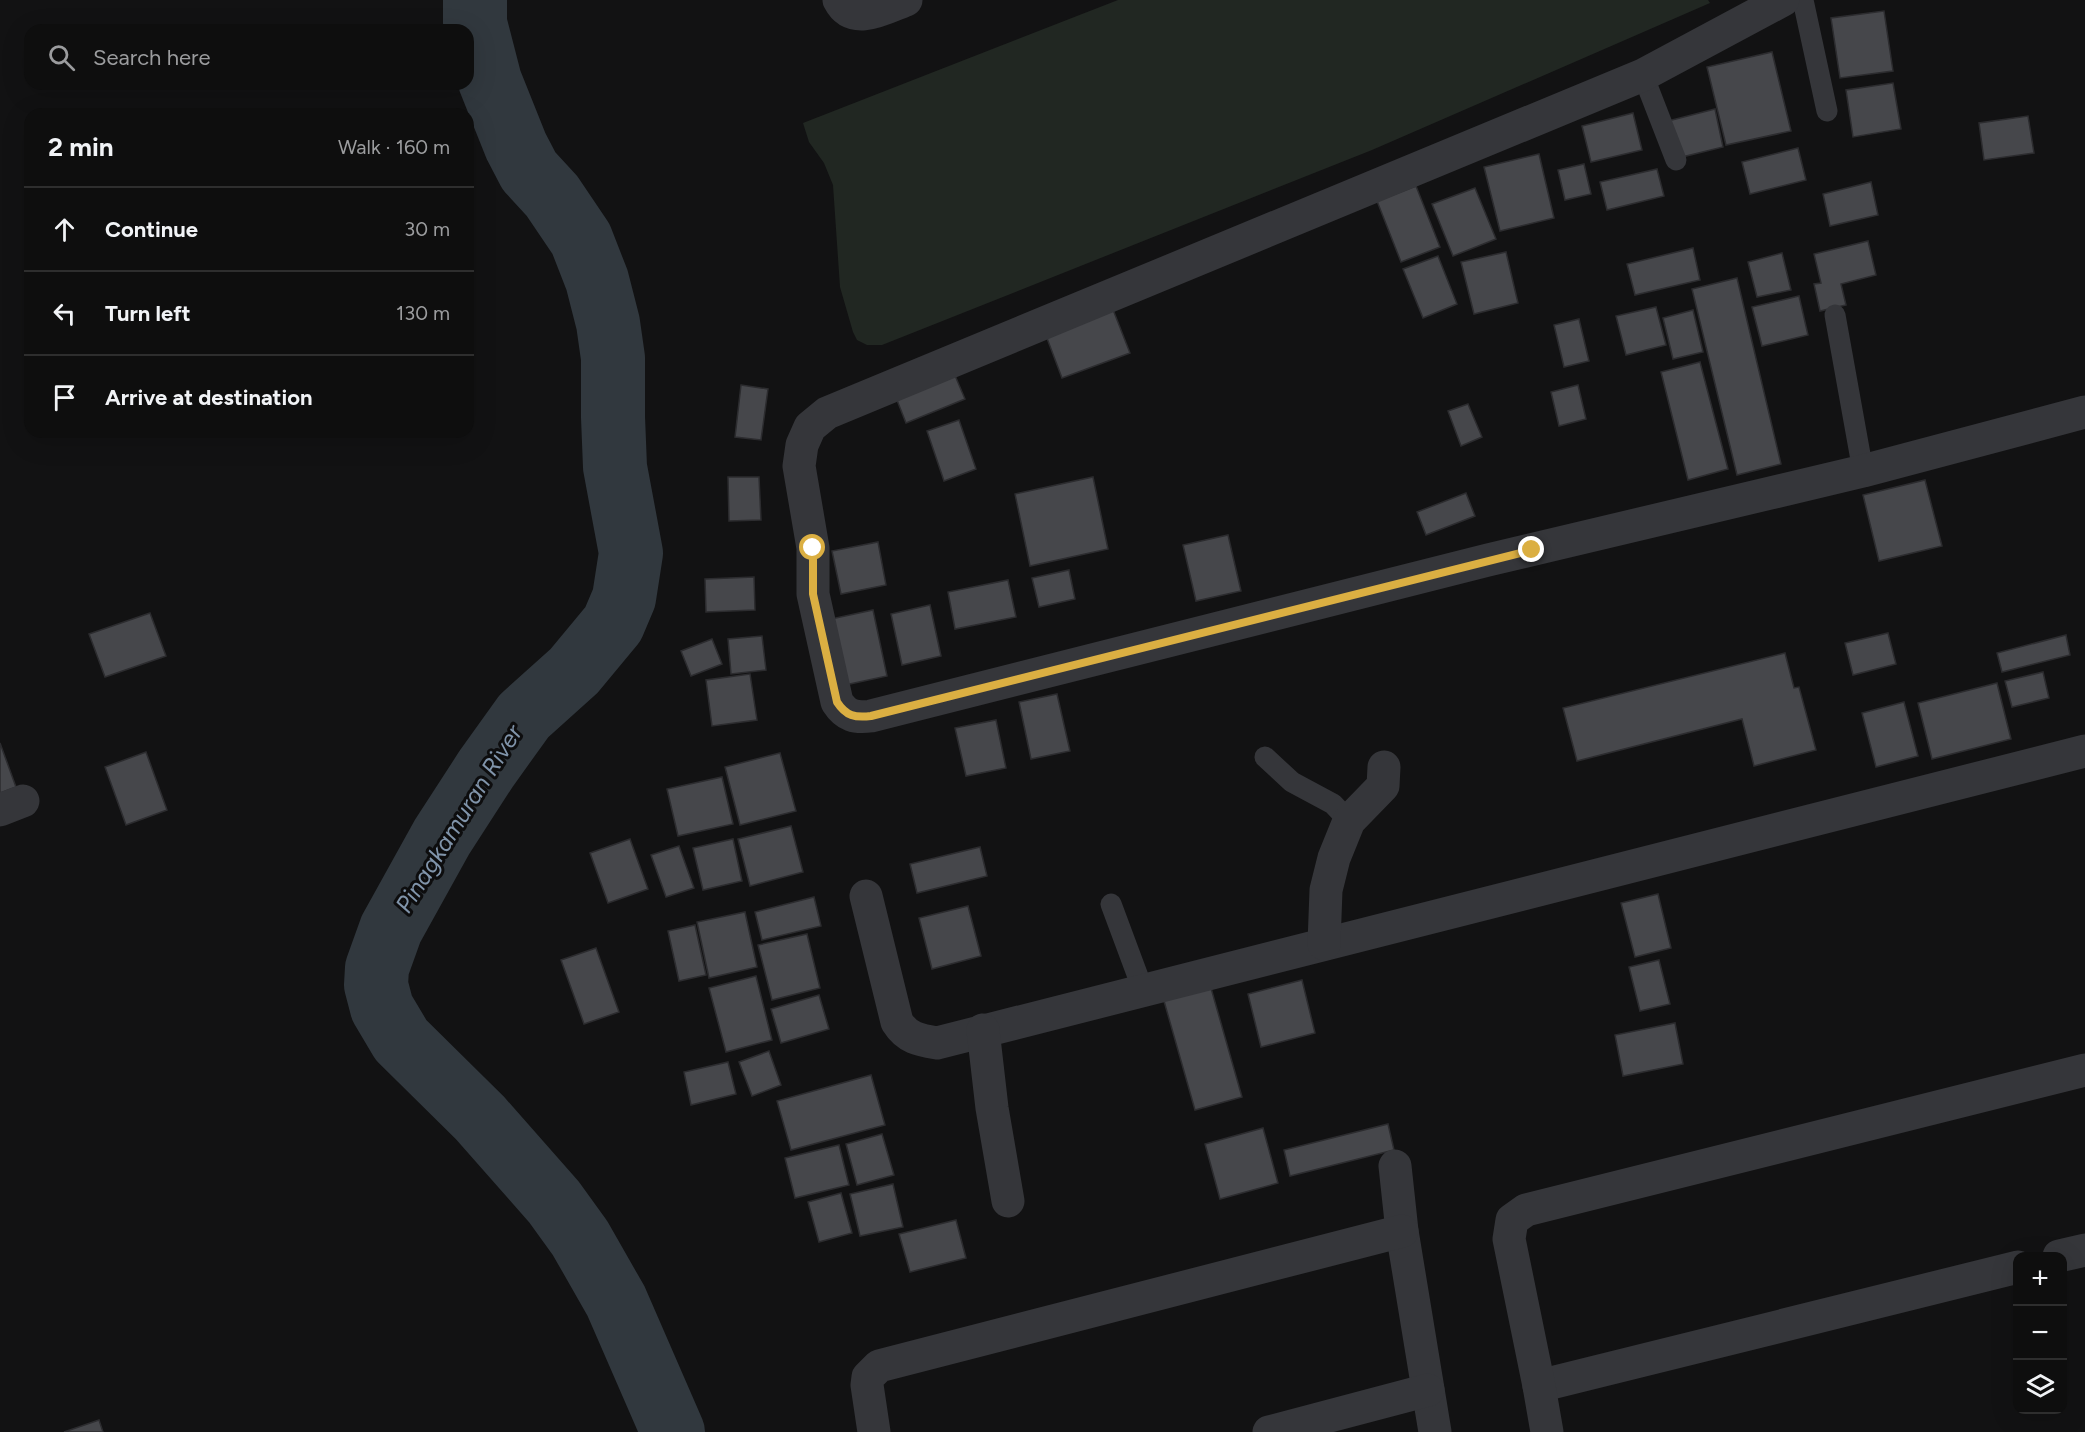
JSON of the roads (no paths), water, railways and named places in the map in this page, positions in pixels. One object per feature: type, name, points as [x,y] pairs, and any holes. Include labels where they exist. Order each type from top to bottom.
[{"type":"street","points":[[838,0],[848,11],[857,14],[874,12],[906,0]]},
{"type":"street","points":[[1783,0],[1644,75],[827,412],[810,427],[802,445],[800,466],[813,548],[813,594],[837,702],[848,715],[858,718],[871,716],[1488,560],[1863,471],[2085,412]]},
{"type":"street","points":[[866,896],[897,1022],[904,1033],[917,1040],[937,1043],[2085,751]]},
{"type":"street","points":[[1324,944],[1326,890],[1334,858],[1349,821],[1383,786],[1384,767]]},
{"type":"street","points":[[983,1030],[992,1108],[1008,1201]]},
{"type":"street","points":[[1547,1432],[1509,1239],[1512,1220],[1526,1210],[2085,1070]]},
{"type":"street","points":[[1395,1166],[1402,1231],[1435,1432]]},
{"type":"street","points":[[874,1432],[867,1385],[868,1377],[879,1366],[1402,1231]]},
{"type":"street","points":[[2067,1255],[2085,1250]]},
{"type":"street","points":[[1539,1386],[2013,1268]]},
{"type":"street","points":[[1272,1432],[1428,1390]]},
{"type":"lane","points":[[1803,0],[1827,111]]},
{"type":"lane","points":[[1644,75],[1676,160]]},
{"type":"lane","points":[[1835,315],[1863,471]]},
{"type":"lane","points":[[1265,757],[1292,782],[1333,804],[1349,821]]},
{"type":"lane","points":[[1111,904],[1143,990]]},
{"type":"waterway","name":"Pinagkamuran River","points":[[475,0],[475,23],[490,81],[516,146],[529,171],[552,196],[581,239],[597,280],[608,323],[613,358],[615,467],[631,553],[624,598],[613,624],[574,671],[524,716],[486,769],[442,837],[391,929],[377,968],[376,985],[382,1008],[401,1040],[480,1118],[554,1202],[580,1238],[616,1301],[673,1432]]}]
